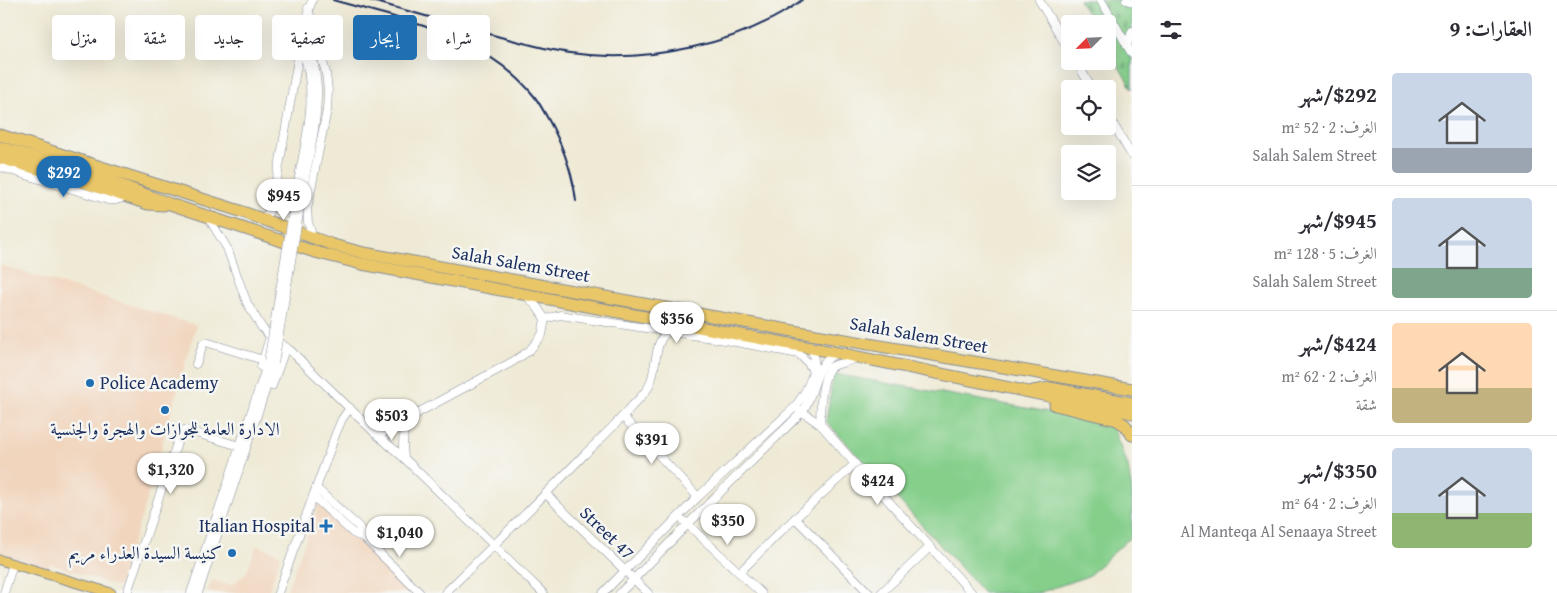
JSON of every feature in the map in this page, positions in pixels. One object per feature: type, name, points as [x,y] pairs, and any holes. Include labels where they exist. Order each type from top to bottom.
[{"type":"highway","name":"Salah Salem Street","points":[[0,136],[263,218],[333,245],[364,253],[1048,375]]},
{"type":"highway","name":"Salah Salem Street","points":[[0,147],[94,175],[207,217],[337,258],[838,353],[1132,413]]},
{"type":"highway","points":[[0,158],[80,181],[148,204],[170,204]]},
{"type":"highway","points":[[1048,375],[1080,373],[1132,384]]},
{"type":"highway","points":[[1048,375],[1132,389]]},
{"type":"highway","points":[[1029,392],[1050,388],[1132,403]]},
{"type":"highway","points":[[1029,392],[1044,403],[1117,420],[1125,425],[1132,436]]},
{"type":"main road","points":[[0,560],[84,589],[110,593]]},
{"type":"street","points":[[306,15],[312,0]]},
{"type":"street","points":[[1039,0],[1061,37]]},
{"type":"street","points":[[1101,0],[1132,54]]},
{"type":"street","points":[[1126,0],[1132,2]]},
{"type":"street","points":[[308,8],[326,73],[328,91],[327,110],[307,210],[309,227],[313,238]]},
{"type":"street","points":[[1127,46],[1132,31]]},
{"type":"street","points":[[263,218],[270,209],[273,198],[297,60]]},
{"type":"street","points":[[301,183],[311,100],[309,70],[306,60]]},
{"type":"street","points":[[191,593],[203,566],[268,362],[301,183],[315,120],[317,96],[312,60]]},
{"type":"street","points":[[1116,129],[1132,156]]},
{"type":"street","points":[[0,167],[108,200],[127,197]]},
{"type":"street","points":[[273,198],[279,206],[288,210],[298,212],[307,210]]},
{"type":"street","points":[[207,217],[227,248],[247,303],[257,321],[270,336],[286,347],[375,433],[404,458],[543,593]]},
{"type":"street","points":[[526,295],[548,318]]},
{"type":"street","points":[[375,433],[390,430],[529,351],[542,335],[548,318],[558,305],[564,301]]},
{"type":"street","points":[[548,318],[560,315],[671,331],[799,354],[808,363],[812,371]]},
{"type":"street","points":[[647,329],[656,335],[659,341]]},
{"type":"street","points":[[445,593],[623,417],[644,393],[652,382],[659,341],[663,335],[671,331]]},
{"type":"street","points":[[198,593],[203,566],[200,553],[236,445],[268,362],[270,336]]},
{"type":"street","points":[[196,364],[203,344],[206,342],[268,362]]},
{"type":"street","points":[[203,566],[209,564],[286,347]]},
{"type":"street","points":[[602,593],[698,497],[795,406],[804,393],[812,371],[814,358],[810,348]]},
{"type":"street","points":[[620,593],[802,412],[808,403],[822,366],[828,358],[838,353]]},
{"type":"street","points":[[821,425],[820,406],[829,370],[835,365],[845,363],[857,357]]},
{"type":"street","points":[[795,406],[821,425],[972,593]]},
{"type":"street","points":[[278,593],[340,425],[350,408]]},
{"type":"street","points":[[623,417],[698,497]]},
{"type":"street","points":[[404,422],[404,458]]},
{"type":"street","points":[[127,593],[181,431],[186,430],[236,445]]},
{"type":"street","points":[[740,572],[764,546],[855,464]]},
{"type":"street","points":[[316,488],[359,528],[364,538],[420,593]]},
{"type":"street","name":"Street 47","points":[[546,494],[648,593]]},
{"type":"street","points":[[313,496],[353,533],[364,538]]},
{"type":"street","points":[[679,516],[761,593]]},
{"type":"street","points":[[795,518],[869,593]]},
{"type":"street","points":[[881,593],[930,546]]},
{"type":"street","points":[[4,593],[13,564]]},
{"type":"shaded area","name":"Police Academy","points":[[0,265],[196,325],[142,515],[118,587],[50,563],[48,568],[0,554]]},
{"type":"shaded area","name":"Italian Hospital","points":[[319,504],[365,548],[409,593],[286,593]]},
{"type":"shaded area","points":[[257,545],[281,555],[268,593],[207,593],[212,580],[231,585],[246,574]]},
{"type":"green space","points":[[1079,0],[1132,0],[1132,89],[1116,62],[1116,15],[1088,15]]},
{"type":"green space","points":[[834,374],[1111,423],[1128,466],[1132,492],[1132,536],[1088,576],[1038,593],[984,593],[826,421]]},
{"type":"railway","points":[[333,0],[415,23],[442,33],[492,58],[514,75],[534,96],[553,128],[568,164],[576,201]]},
{"type":"railway","points":[[369,0],[530,45],[570,53],[599,56],[629,56],[691,48],[751,29],[778,16],[802,0]]},
{"type":"place","name":"Police Academy","points":[[90,383]]},
{"type":"place","name":"الادارة العامة للجوازات والهجرة والجنسية","points":[[165,410]]},
{"type":"place","name":"Italian Hospital","points":[[326,526]]},
{"type":"place","name":"كنيسة السيدة العذراء مريم","points":[[232,553]]}]
